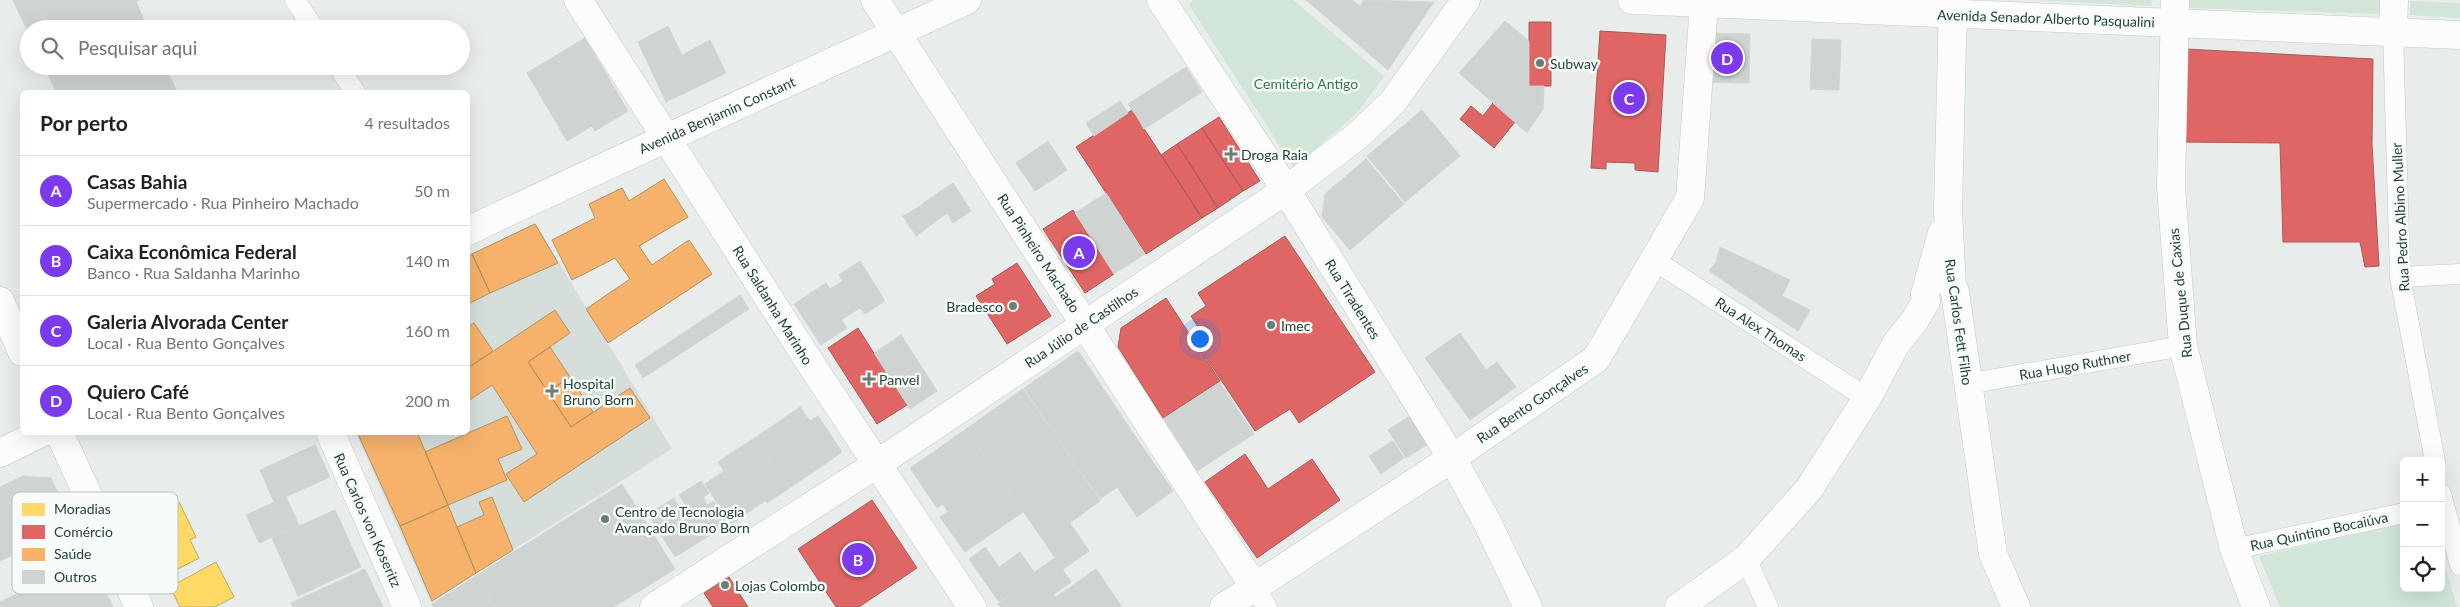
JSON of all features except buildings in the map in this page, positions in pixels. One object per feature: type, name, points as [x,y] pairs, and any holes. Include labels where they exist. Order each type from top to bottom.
[{"type":"street","points":[[295,0],[308,20]]},
{"type":"street","name":"Rua Saldanha Marinho","points":[[578,0],[877,464],[972,607]]},
{"type":"street","name":"Rua Pinheiro Machado","points":[[876,0],[1261,597]]},
{"type":"street","name":"Avenida Benjamin Constant","points":[[470,229],[602,166],[667,139],[967,0]]},
{"type":"street","name":"Rua Tiradentes","points":[[1161,0],[1286,190],[1452,458],[1528,607]]},
{"type":"street","name":"Rua Júlio de Castilhos","points":[[666,604],[1286,190],[1356,138],[1392,103],[1466,0]]},
{"type":"street","name":"Avenida Senador Alberto Pasqualini","points":[[1632,0],[1704,4],[2175,11],[2393,32],[2460,35]]},
{"type":"street","name":"Rua Pedro Albino Muller","points":[[2394,0],[2393,32],[2400,277],[2434,457]]},
{"type":"street","name":"Rua Bento Gonçalves","points":[[1224,607],[1261,597],[1452,458],[1596,359],[1690,198],[1704,4]]},
{"type":"street","points":[[1679,607],[1746,559],[1809,489],[1867,398],[1896,344],[1936,302],[1948,211],[1952,7]]},
{"type":"street","name":"Rua Duque de Caxias","points":[[2175,11],[2171,187],[2182,346],[2234,549],[2256,607]]},
{"type":"street","points":[[344,75],[355,90]]},
{"type":"street","name":"Rua Alex Thomas","points":[[1654,260],[1867,398]]},
{"type":"street","points":[[2400,277],[2460,274]]},
{"type":"street","points":[[0,301],[20,347]]},
{"type":"street","name":"Rua Carlos Fett Filho","points":[[1936,302],[1962,349],[1993,554],[2016,607]]},
{"type":"street","name":"Rua Hugo Ruthner","points":[[1968,384],[2182,346]]},
{"type":"street","points":[[0,453],[37,435]]},
{"type":"street","points":[[59,435],[86,492]]},
{"type":"street","name":"Rua Carlos von Koseritz","points":[[331,435],[405,602]]},
{"type":"street","points":[[2446,501],[2460,565]]},
{"type":"street","name":"Rua Quintino Bocaiúva","points":[[2234,549],[2400,514]]},
{"type":"street","points":[[1746,559],[1768,607]]},
{"type":"street","points":[[133,594],[139,607]]},
{"type":"shaded area","name":"Hospital Bruno Born","points":[[535,223],[672,449],[431,602],[357,435],[470,435],[470,255]]},
{"type":"green space","name":"Cemitério Antigo","points":[[1193,0],[1293,0],[1384,76],[1358,112],[1294,168],[1189,5]]},
{"type":"green space","points":[[2033,0],[2151,0],[2152,6]]},
{"type":"green space","points":[[2187,0],[2380,0],[2380,14],[2187,8]]},
{"type":"green space","points":[[2410,1],[2460,3],[2460,18],[2410,15]]},
{"type":"green space","points":[[2400,524],[2400,592],[2445,592],[2445,566],[2457,607],[2280,607],[2259,556]]},
{"type":"place","name":"Quiero Café","points":[[1727,58]]},
{"type":"place","name":"Subway","points":[[1540,63]]},
{"type":"place","name":"Galeria Alvorada Center","points":[[1629,98]]},
{"type":"place","name":"Droga Raia","points":[[1231,154]]},
{"type":"place","name":"Casas Bahia","points":[[1079,252]]},
{"type":"place","name":"Bradesco","points":[[1013,306]]},
{"type":"place","name":"Imec","points":[[1271,325]]},
{"type":"place","name":"Panvel","points":[[869,379]]},
{"type":"place","name":"Hospital Bruno Born","points":[[552,391]]},
{"type":"place","name":"Centro de Tecnologia Avançado Bruno Born","points":[[605,519]]},
{"type":"place","name":"Caixa Econômica Federal","points":[[858,559]]},
{"type":"place","name":"Lojas Colombo","points":[[725,585]]}]
